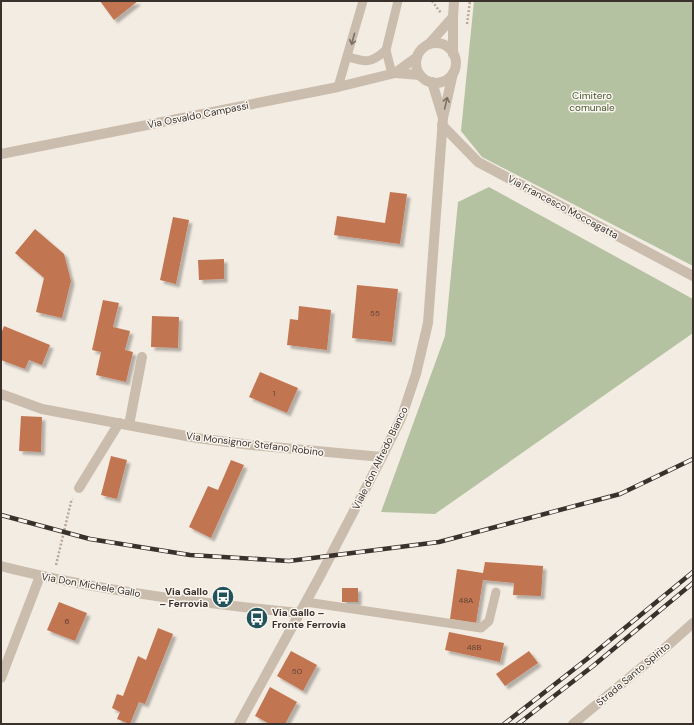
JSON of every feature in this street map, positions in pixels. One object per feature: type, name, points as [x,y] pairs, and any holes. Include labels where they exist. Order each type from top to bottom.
[{"type":"street","points":[[453,17],[417,57],[417,70],[420,76],[425,80],[438,83],[450,77],[454,71],[454,1]]},
{"type":"street","points":[[429,44],[436,43],[448,47],[453,54]]},
{"type":"street","name":"Via Osvaldo Campassi","points":[[394,74],[417,57]]},
{"type":"street","name":"Viale don Alfredo Bianco","points":[[239,724],[320,576],[382,457],[402,416],[416,374],[428,323],[442,122],[454,71]]},
{"type":"street","name":"Via Osvaldo Campassi","points":[[1,154],[338,87],[394,74],[420,76]]},
{"type":"street","name":"Viale don Alfredo Bianco","points":[[432,82],[442,122]]},
{"type":"street","name":"Via Francesco Moccagatta","points":[[442,122],[478,162],[693,276]]},
{"type":"street","points":[[129,425],[142,357]]},
{"type":"street","name":"Via Monsignor Stefano Robino","points":[[1,394],[42,409],[198,438],[250,445],[382,457]]},
{"type":"street","points":[[79,488],[119,423]]},
{"type":"street","name":"Via Don Michele Gallo","points":[[1,566],[40,576],[169,598],[300,613]]},
{"type":"street","points":[[1,678],[40,576]]},
{"type":"street","name":"Strada Santo Spirito","points":[[572,724],[665,648],[693,622]]},
{"type":"lane","points":[[338,87],[348,57],[363,1]]},
{"type":"lane","points":[[394,74],[386,50],[398,1]]},
{"type":"lane","points":[[348,57],[364,62],[377,58],[386,50]]},
{"type":"lane","points":[[306,602],[481,628],[489,620],[496,592]]},
{"type":"path","points":[[59,551],[71,502]]},
{"type":"green space","name":"Cimitero comunale","points":[[474,1],[693,1],[693,266],[482,157],[461,131]]},
{"type":"green space","points":[[489,187],[693,299],[693,333],[435,514],[381,512],[445,336],[458,202]]},
{"type":"building","points":[[100,1],[138,1],[114,20]]},
{"type":"building","points":[[390,192],[407,194],[400,244],[334,235],[337,216],[385,223]]},
{"type":"building","points":[[173,217],[189,220],[176,284],[160,280]]},
{"type":"building","points":[[35,229],[64,254],[71,281],[62,318],[36,312],[44,278],[15,253]]},
{"type":"building","points":[[224,259],[224,279],[199,280],[198,260]]},
{"type":"building","points":[[357,285],[398,289],[392,342],[352,338]]},
{"type":"building","points":[[103,300],[119,303],[113,327],[130,331],[125,350],[133,352],[126,382],[96,375],[101,352],[92,350]]},
{"type":"building","points":[[299,306],[331,310],[327,350],[287,345],[290,319],[298,320]]},
{"type":"building","points":[[152,316],[179,317],[178,348],[151,347]]},
{"type":"building","points":[[4,326],[50,345],[42,365],[29,360],[25,369],[1,360],[1,334]]},
{"type":"building","points":[[260,372],[298,388],[287,413],[249,397]]},
{"type":"building","points":[[21,416],[42,417],[41,452],[19,451]]},
{"type":"building","points":[[111,456],[127,460],[117,499],[101,495]]},
{"type":"building","points":[[231,460],[244,465],[211,538],[189,527],[208,486],[218,490]]},
{"type":"building","points":[[485,562],[543,566],[541,596],[513,595],[514,583],[483,580],[476,623],[450,619],[457,569],[483,573]]},
{"type":"building","points":[[342,588],[358,588],[358,602],[342,602]]},
{"type":"building","points":[[59,602],[87,613],[75,641],[47,630]]},
{"type":"building","points":[[158,628],[173,634],[145,704],[139,702],[130,724],[117,719],[120,712],[112,708],[117,694],[123,696],[138,656],[146,660]]},
{"type":"building","points":[[449,632],[504,643],[500,662],[445,650]]},
{"type":"building","points":[[291,651],[317,665],[303,691],[277,676]]},
{"type":"building","points":[[529,651],[538,663],[505,686],[496,674]]},
{"type":"building","points":[[270,687],[297,702],[285,724],[270,724],[255,716]]},
{"type":"railway","points":[[1,515],[90,539],[190,555],[289,561],[439,542],[620,494],[693,459]]},
{"type":"railway","points":[[504,724],[587,659],[693,572]]},
{"type":"railway","points":[[518,724],[593,666],[693,583]]},
{"type":"place","name":"Via Gallo – Ferrovia","points":[[223,597]]},
{"type":"place","name":"Via Gallo – Fronte Ferrovia","points":[[257,618]]}]
